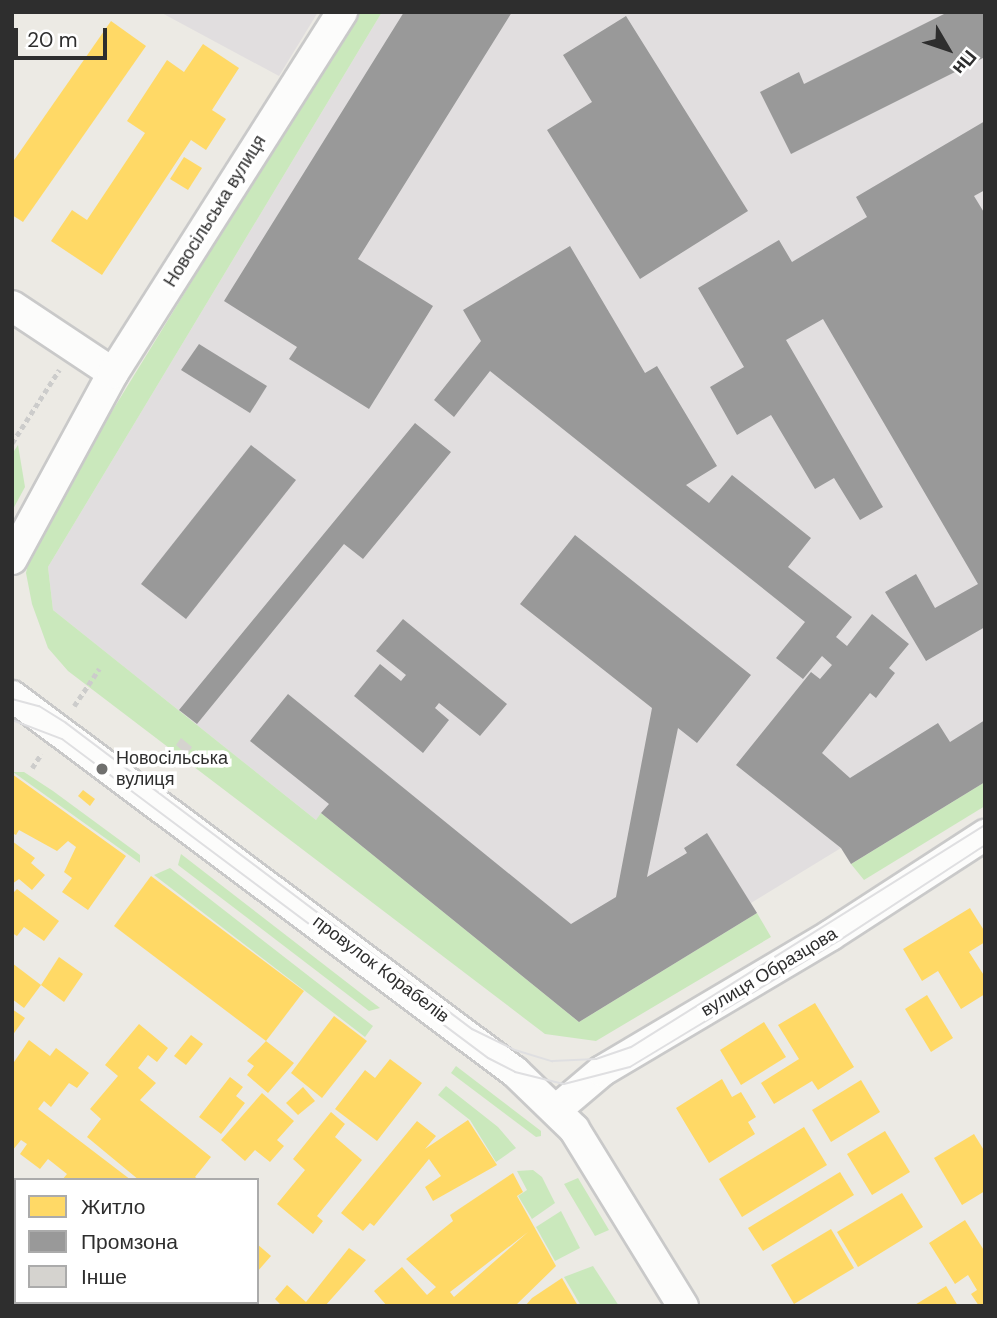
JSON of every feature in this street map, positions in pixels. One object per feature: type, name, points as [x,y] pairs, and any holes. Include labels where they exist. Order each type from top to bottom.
[{"type":"street","name":"Новосільська вулиця","points":[[12,559],[113,373],[342,12]]},
{"type":"street","points":[[12,306],[113,373]]},
{"type":"street","name":"провулок Корабелів","points":[[12,696],[470,1035],[556,1110],[577,1134],[683,1306]]},
{"type":"street","name":"вулиця Образцова","points":[[556,1110],[594,1076],[831,935],[985,835]]},
{"type":"path","points":[[12,443],[75,347]]},
{"type":"shaded area","points":[[160,12],[318,12],[279,76]]},
{"type":"shaded area","points":[[382,12],[985,12],[985,782],[851,864],[841,848],[751,903],[757,913],[579,1022],[322,814],[316,820],[53,610],[48,567]]},
{"type":"green space","points":[[357,12],[382,12],[48,567],[53,610],[316,820],[321,813],[579,1022],[757,913],[771,937],[596,1041],[545,1034],[68,671],[48,648],[32,604],[26,573],[33,540]]},
{"type":"green space","points":[[18,445],[25,487],[12,511],[12,454]]},
{"type":"green space","points":[[13,772],[24,772],[53,791],[140,855],[140,863]]},
{"type":"green space","points":[[985,782],[985,806],[864,880],[851,864]]},
{"type":"green space","points":[[181,854],[380,1008],[369,1011],[178,865]]},
{"type":"green space","points":[[170,868],[373,1026],[365,1037],[154,875]]},
{"type":"green space","points":[[456,1066],[541,1131],[541,1136],[536,1137],[451,1073]]},
{"type":"green space","points":[[446,1086],[498,1127],[516,1148],[496,1162],[470,1120],[438,1095]]},
{"type":"green space","points":[[533,1170],[542,1177],[555,1203],[532,1219],[518,1196],[527,1190],[517,1171]]},
{"type":"green space","points":[[578,1178],[609,1230],[595,1236],[564,1184]]},
{"type":"green space","points":[[561,1211],[580,1248],[555,1261],[536,1227]]},
{"type":"green space","points":[[593,1266],[619,1306],[581,1306],[564,1277]]},
{"type":"building: Житло","points":[[111,21],[146,46],[23,222],[12,215],[12,163]]},
{"type":"building: Житло","points":[[203,44],[239,68],[212,110],[226,119],[206,150],[191,140],[102,275],[51,241],[72,210],[87,220],[145,133],[127,121],[167,60],[184,72]]},
{"type":"building: Житло","points":[[184,157],[202,168],[188,190],[170,179]]},
{"type":"building: Житло","points":[[12,774],[126,856],[88,910],[62,892],[72,878],[64,872],[76,847],[68,841],[57,851],[19,830],[16,835],[12,833]]},
{"type":"building: Житло","points":[[83,790],[95,799],[90,806],[78,796]]},
{"type":"building: Житло","points":[[12,841],[35,858],[31,863],[45,875],[32,890],[19,879],[12,884]]},
{"type":"building: Житло","points":[[151,876],[304,991],[266,1041],[114,926]]},
{"type":"building: Житло","points":[[17,889],[59,921],[44,941],[24,927],[17,936],[12,933],[12,894]]},
{"type":"building: Житло","points":[[970,908],[985,932],[985,942],[969,952],[985,977],[985,994],[961,1009],[938,971],[922,981],[903,949]]},
{"type":"building: Житло","points":[[59,957],[83,974],[64,1002],[41,985]]},
{"type":"building: Житло","points":[[12,963],[41,985],[24,1008],[12,999]]},
{"type":"building: Житло","points":[[927,995],[953,1038],[931,1052],[905,1009]]},
{"type":"building: Житло","points":[[815,1003],[854,1067],[818,1090],[812,1081],[774,1104],[761,1083],[799,1059],[778,1025]]},
{"type":"building: Житло","points":[[12,1009],[25,1018],[12,1036]]},
{"type":"building: Житло","points":[[334,1016],[367,1041],[322,1098],[291,1073]]},
{"type":"building: Житло","points":[[764,1022],[786,1057],[741,1085],[720,1050]]},
{"type":"building: Житло","points":[[139,1024],[168,1048],[157,1062],[148,1055],[138,1068],[156,1083],[140,1100],[211,1157],[196,1178],[137,1178],[87,1137],[101,1119],[90,1109],[118,1076],[105,1065]]},
{"type":"building: Житло","points":[[191,1035],[203,1044],[186,1065],[174,1056]]},
{"type":"building: Житло","points":[[29,1040],[50,1056],[56,1048],[89,1073],[77,1088],[69,1083],[51,1107],[44,1101],[38,1109],[128,1178],[64,1178],[67,1174],[48,1159],[40,1169],[20,1154],[27,1144],[21,1140],[12,1151],[12,1065]]},
{"type":"building: Житло","points":[[266,1041],[294,1063],[268,1093],[247,1075],[254,1066],[247,1061]]},
{"type":"building: Житло","points":[[390,1059],[422,1083],[377,1141],[335,1109],[365,1070],[375,1078]]},
{"type":"building: Житло","points":[[230,1077],[243,1087],[236,1096],[245,1103],[221,1134],[199,1117]]},
{"type":"building: Житло","points":[[722,1079],[732,1097],[741,1092],[756,1117],[748,1122],[755,1134],[709,1163],[676,1108]]},
{"type":"building: Житло","points":[[861,1080],[880,1112],[831,1142],[812,1110]]},
{"type":"building: Житло","points":[[303,1087],[315,1101],[298,1115],[286,1103]]},
{"type":"building: Житло","points":[[262,1093],[294,1121],[277,1140],[284,1146],[270,1162],[255,1150],[245,1161],[221,1140]]},
{"type":"building: Житло","points":[[331,1112],[345,1124],[335,1137],[362,1160],[317,1216],[323,1221],[313,1234],[277,1204],[305,1170],[293,1159]]},
{"type":"building: Житло","points":[[468,1120],[497,1165],[433,1201],[425,1187],[441,1176],[429,1159],[374,1226],[370,1223],[363,1231],[341,1213],[417,1121],[436,1136],[425,1149]]},
{"type":"building: Житло","points":[[804,1127],[827,1165],[742,1217],[719,1179]]},
{"type":"building: Житло","points":[[885,1131],[910,1172],[872,1195],[847,1154]]},
{"type":"building: Житло","points":[[974,1134],[985,1152],[985,1191],[962,1205],[934,1158]]},
{"type":"building: Житло","points":[[840,1172],[854,1195],[763,1251],[748,1228]]},
{"type":"building: Житло","points":[[513,1173],[523,1192],[517,1196],[556,1266],[515,1306],[387,1306],[374,1291],[402,1267],[427,1295],[436,1287],[406,1259],[453,1221],[450,1215]],"holes":[[[528,1232],[454,1297],[450,1292]]]},
{"type":"building: Житло","points":[[902,1193],[923,1227],[858,1267],[837,1232]]},
{"type":"building: Житло","points":[[12,1209],[14,1220],[12,1230]]},
{"type":"building: Житло","points":[[965,1220],[985,1252],[985,1306],[979,1306],[971,1294],[977,1290],[968,1275],[955,1284],[929,1243]]},
{"type":"building: Житло","points":[[831,1229],[854,1268],[794,1304],[771,1265]]},
{"type":"building: Житло","points":[[259,1246],[271,1256],[259,1270]]},
{"type":"building: Житло","points":[[349,1248],[366,1260],[325,1306],[282,1306],[275,1299],[287,1285],[306,1302]]},
{"type":"building: Житло","points":[[562,1278],[578,1306],[525,1306],[532,1298]]},
{"type":"building: Житло","points":[[946,1286],[958,1306],[913,1306]]},
{"type":"building: Житло","points":[[16,1304],[66,1304],[15,1306]]},
{"type":"building: Промзона","points":[[404,12],[512,12],[358,259],[433,306],[369,409],[289,359],[297,347],[224,301]]},
{"type":"building: Промзона","points":[[948,12],[985,12],[985,57],[791,154],[760,92],[799,72],[804,84]]},
{"type":"building: Промзона","points":[[626,16],[748,211],[640,279],[547,130],[592,102],[563,55]]},
{"type":"building: Промзона","points":[[985,121],[985,190],[974,196],[985,214],[985,627],[926,661],[885,592],[916,574],[935,608],[978,584],[823,319],[786,340],[883,507],[860,520],[834,478],[815,489],[771,415],[737,435],[710,387],[744,367],[698,288],[779,240],[792,262],[867,217],[856,197]]},
{"type":"building: Промзона","points":[[570,246],[645,373],[657,366],[717,466],[686,485],[709,503],[732,475],[811,538],[788,567],[852,617],[836,637],[847,646],[872,614],[909,644],[889,668],[895,673],[876,698],[870,693],[822,753],[850,778],[938,723],[950,742],[985,720],[985,782],[851,864],[841,848],[736,765],[811,672],[820,679],[832,665],[822,656],[803,679],[776,658],[805,622],[490,371],[454,417],[434,400],[481,341],[463,310]]},
{"type":"building: Промзона","points":[[199,344],[267,386],[250,413],[181,370]]},
{"type":"building: Промзона","points":[[415,423],[451,452],[363,559],[344,544],[197,724],[179,710]]},
{"type":"building: Промзона","points":[[251,445],[296,480],[186,619],[141,584]]},
{"type":"building: Промзона","points":[[575,535],[751,675],[697,743],[678,728],[647,877],[687,853],[684,848],[707,833],[757,913],[579,1022],[321,813],[329,804],[250,741],[288,694],[571,924],[616,897],[652,708],[520,604]]},
{"type":"building: Промзона","points":[[403,619],[507,704],[480,736],[439,703],[435,708],[449,720],[423,753],[354,696],[380,664],[401,681],[406,675],[376,651]]},
{"type":"building: Інше","points":[[181,738],[192,747],[187,755],[176,745]]},
{"type":"tram line","points":[[12,699],[39,706],[66,723],[472,1029],[515,1050],[552,1061],[596,1059],[631,1047],[985,825]]},
{"type":"tram line","points":[[12,720],[62,739],[488,1058],[515,1072],[564,1084],[630,1067],[840,940],[985,845]]},
{"type":"place","name":"Новосільська вулиця","points":[[102,769]]}]
